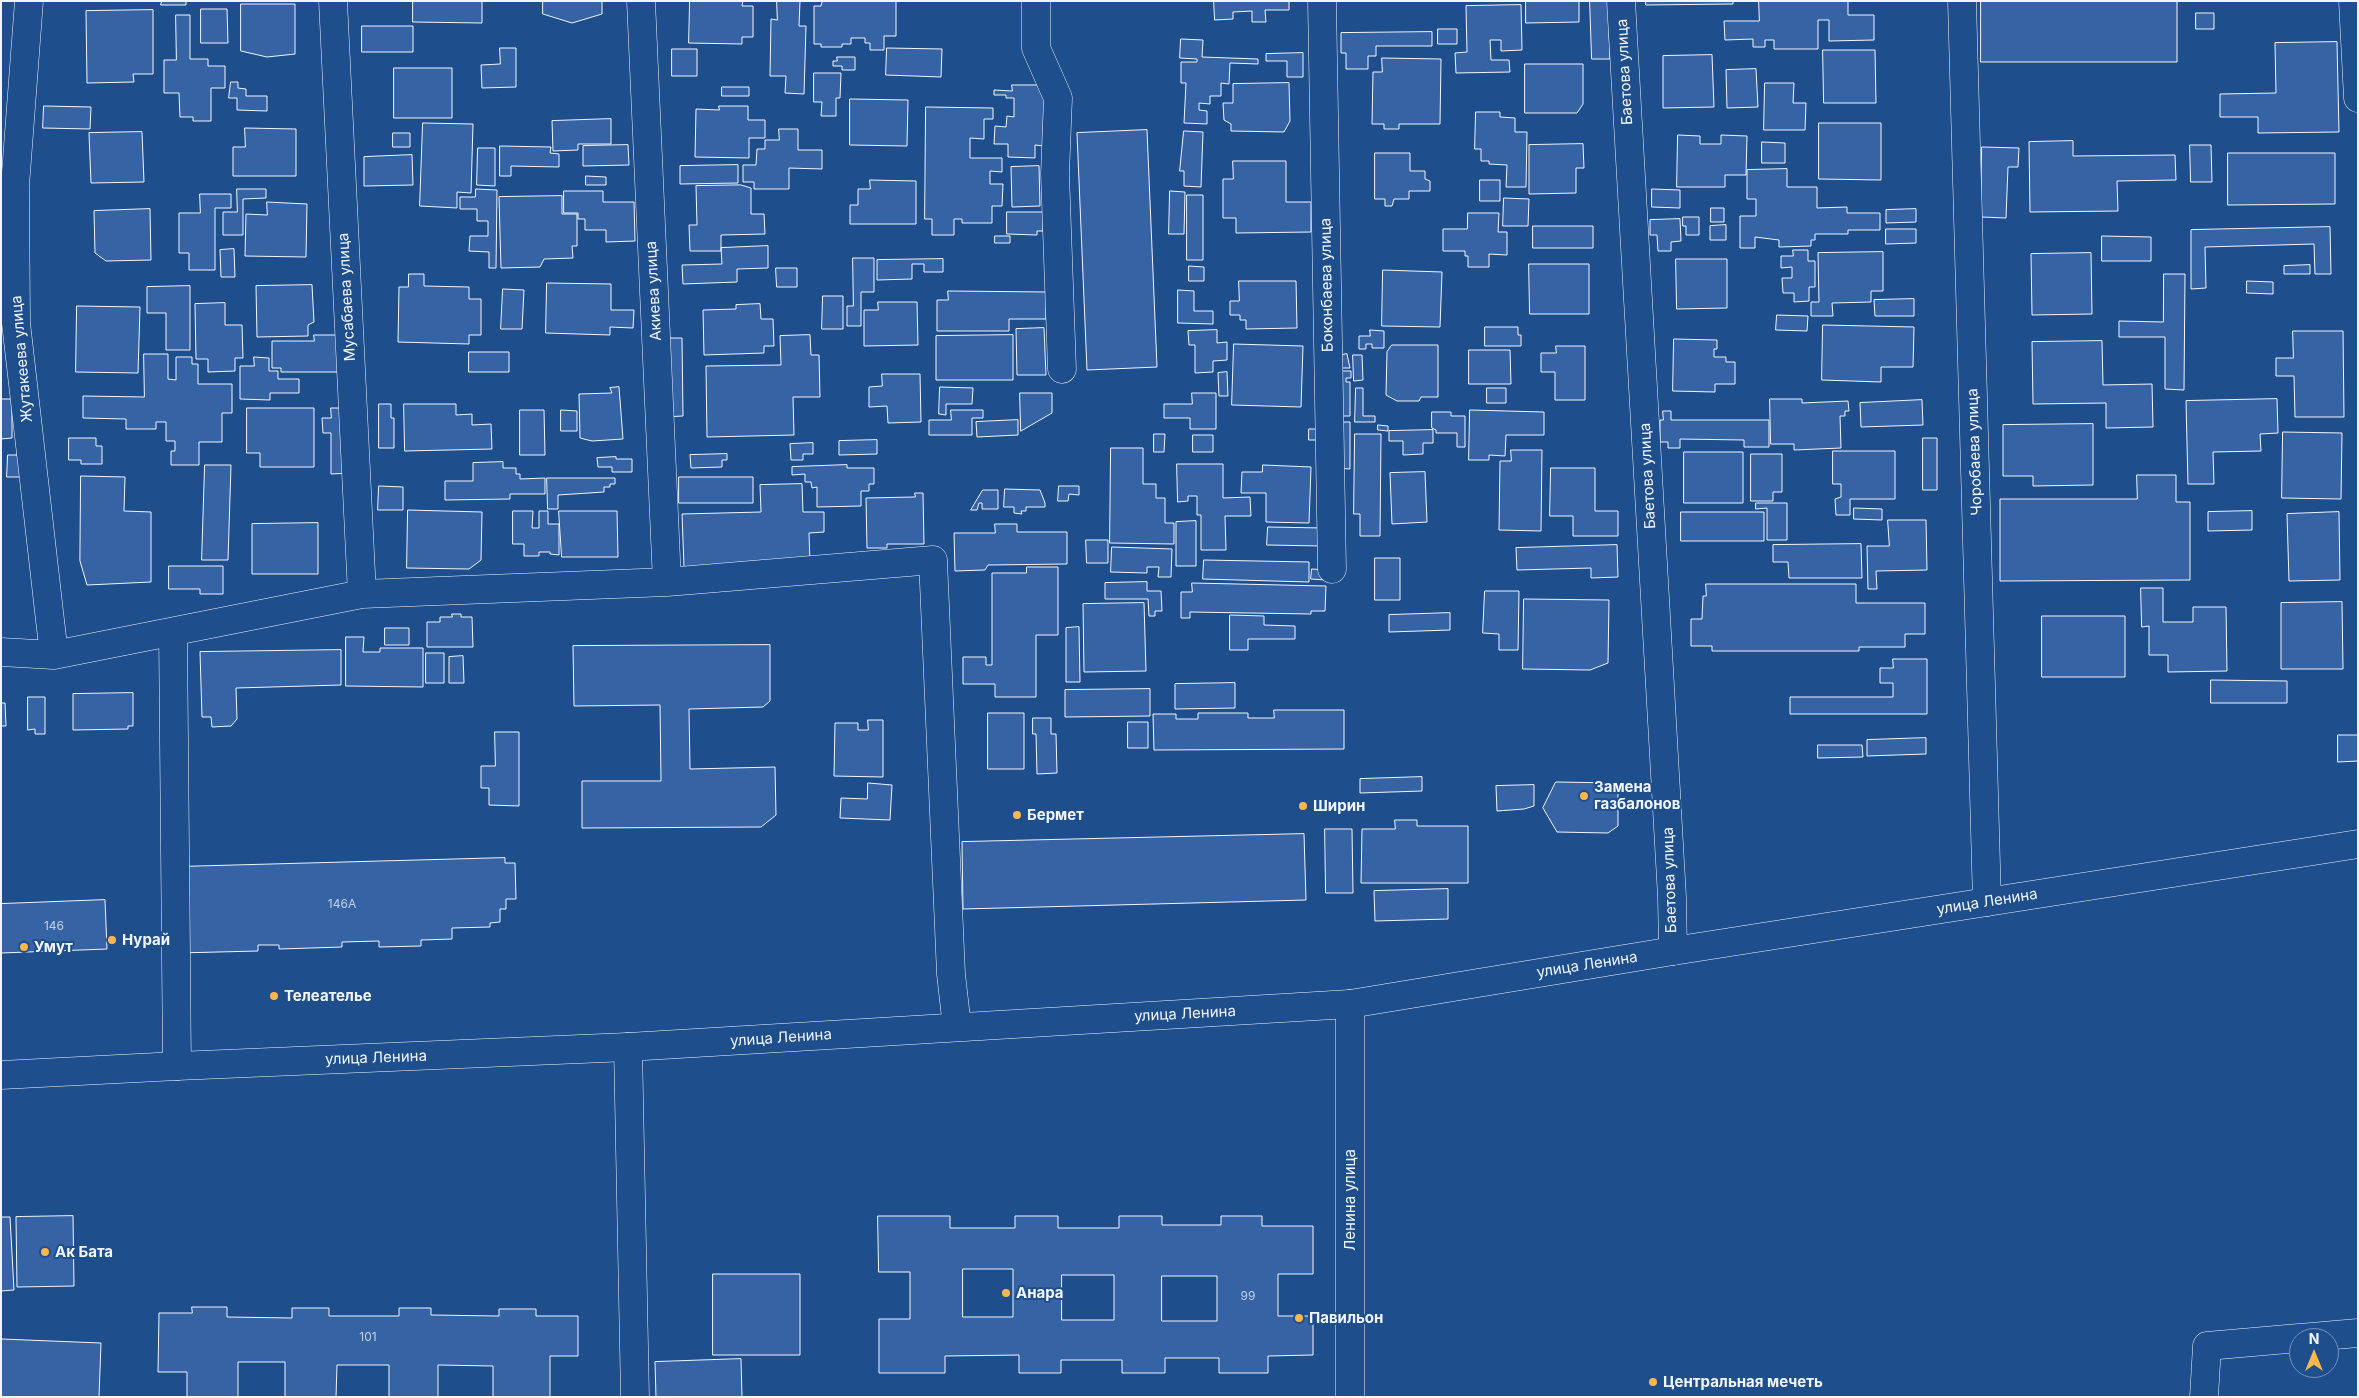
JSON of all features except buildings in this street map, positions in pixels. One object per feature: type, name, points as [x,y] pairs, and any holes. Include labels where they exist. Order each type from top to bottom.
[{"type":"street","name":"Жутакеева улица","points":[[29,1],[15,186],[16,323],[54,655]]},
{"type":"street","name":"Мусабаева улица","points":[[333,1],[362,594]]},
{"type":"street","name":"Акиева улица","points":[[641,1],[667,582]]},
{"type":"street","points":[[1036,1],[1036,48],[1058,98],[1055,174],[1062,369]]},
{"type":"street","name":"Боконбаева улица","points":[[1322,1],[1332,569]]},
{"type":"street","name":"Баетова улица","points":[[1621,1],[1672,897],[1673,951]]},
{"type":"street","name":"Чоробаева улица","points":[[1962,1],[1987,902]]},
{"type":"street","points":[[2353,1],[2358,98]]},
{"type":"street","points":[[1,652],[54,655],[362,594],[667,582],[933,560],[951,974],[957,1027]]},
{"type":"street","points":[[173,632],[177,1066]]},
{"type":"street","name":"улица Ленина","points":[[1,1076],[177,1066],[628,1048],[1350,1004],[1673,951],[2358,844]]},
{"type":"street","name":"Ленина улица","points":[[1350,1004],[1350,1397]]},
{"type":"street","points":[[628,1048],[635,1397]]},
{"type":"street","points":[[2339,1335],[2358,1333]]},
{"type":"street","points":[[2204,1397],[2207,1346],[2289,1339]]},
{"type":"place","name":"Замена газбалонов","points":[[1584,796]]},
{"type":"place","name":"Ширин","points":[[1303,806]]},
{"type":"place","name":"Бермет","points":[[1017,815]]},
{"type":"place","name":"Нурай","points":[[112,940]]},
{"type":"place","name":"Умут","points":[[24,947]]},
{"type":"place","name":"Телеателье","points":[[274,996]]},
{"type":"place","name":"Ак Бата","points":[[45,1252]]},
{"type":"place","name":"Анара","points":[[1006,1293]]},
{"type":"place","name":"Павильон","points":[[1299,1318]]},
{"type":"place","name":"Центральная мечеть","points":[[1653,1382]]}]
